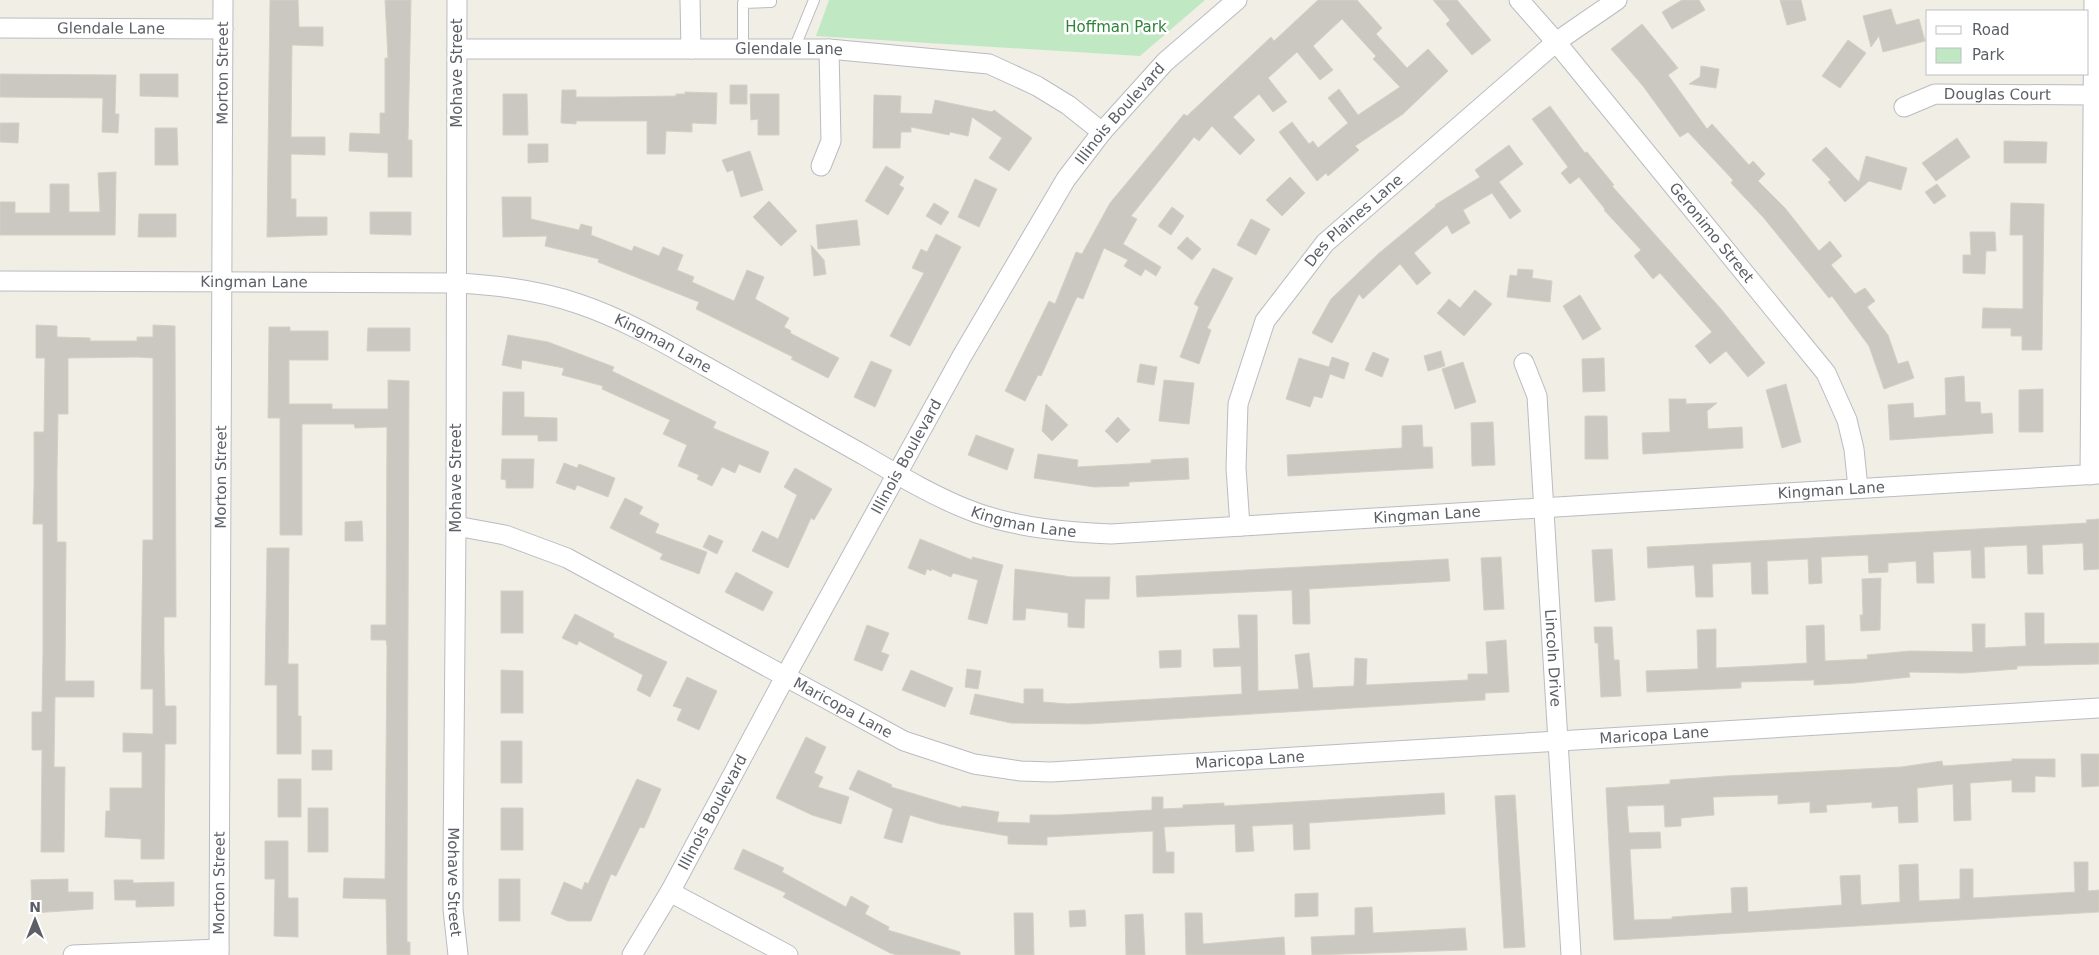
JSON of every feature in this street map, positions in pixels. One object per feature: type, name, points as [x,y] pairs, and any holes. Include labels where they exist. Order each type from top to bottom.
[{"type":"street","name":"Morton Street","points":[[219,952],[223,0]]},
{"type":"street","name":"Mohave Street","points":[[457,0],[453,909],[458,955]]},
{"type":"street","points":[[690,0],[692,50]]},
{"type":"street","name":"Illinois Boulevard","points":[[632,955],[670,892],[785,677],[897,474],[1032,234],[1066,179],[1102,132],[1165,62],[1237,0]]},
{"type":"street","name":"Geronimo Street","points":[[1519,0],[1556,42],[1826,373],[1847,420],[1854,449],[1858,488]]},
{"type":"street","name":"Des Plaines Lane","points":[[1240,526],[1236,468],[1238,404],[1265,320],[1325,243],[1556,42],[1617,0]]},
{"type":"street","points":[[2094,0],[2094,475]]},
{"type":"street","name":"Glendale Lane","points":[[0,28],[223,29]]},
{"type":"street","name":"Glendale Lane","points":[[457,49],[829,49],[989,64],[1037,86],[1068,105],[1102,132]]},
{"type":"street","points":[[821,166],[831,141],[829,49]]},
{"type":"street","name":"Douglas Court","points":[[1904,107],[1935,94],[2093,95]]},
{"type":"street","name":"Kingman Lane","points":[[0,281],[456,283],[530,291],[578,303],[611,316],[666,344],[897,474],[976,512],[1049,530],[1111,534],[2094,475]]},
{"type":"street","name":"Lincoln Drive","points":[[1524,363],[1538,396],[1571,955]]},
{"type":"street","name":"Maricopa Lane","points":[[456,526],[505,535],[567,558],[904,741],[974,764],[1020,771],[1061,771],[2099,708]]},
{"type":"street","points":[[670,892],[788,955]]},
{"type":"street","points":[[74,955],[219,952]]},
{"type":"lane","points":[[743,50],[743,4],[771,2],[771,0]]},
{"type":"lane","points":[[794,49],[814,0]]},
{"type":"green space","name":"Hoffman Park","points":[[829,0],[1205,0],[1140,56],[816,36]]},
{"type":"building","points":[[270,0],[298,0],[299,27],[323,27],[323,46],[292,45],[291,137],[325,137],[325,155],[291,154],[291,199],[296,199],[296,217],[327,217],[327,235],[267,237]]},
{"type":"building","points":[[385,0],[411,0],[408,140],[412,140],[412,177],[388,177],[388,153],[349,151],[350,133],[380,134],[380,113],[385,113],[385,58],[388,58]]},
{"type":"building","points":[[1318,0],[1357,0],[1382,28],[1376,34],[1407,68],[1428,49],[1448,71],[1403,114],[1355,146],[1359,150],[1328,176],[1326,173],[1317,181],[1279,132],[1292,122],[1309,144],[1313,141],[1318,148],[1348,123],[1328,98],[1339,89],[1358,115],[1400,87],[1373,59],[1376,56],[1342,19],[1313,46],[1333,70],[1320,80],[1297,52],[1268,78],[1287,102],[1273,112],[1259,94],[1233,117],[1255,140],[1240,155],[1212,126],[1199,141],[1194,137],[1131,216],[1137,219],[1123,244],[1161,267],[1156,276],[1145,269],[1141,276],[1124,266],[1128,260],[1104,248],[1083,299],[1077,297],[1041,376],[1038,375],[1025,401],[1005,391],[1049,301],[1055,304],[1076,252],[1082,254],[1110,203],[1184,114],[1187,116],[1271,37],[1274,41]]},
{"type":"building","points":[[1433,0],[1457,0],[1491,40],[1472,55],[1446,24],[1450,20]]},
{"type":"building","points":[[1682,0],[1699,0],[1705,10],[1672,29],[1662,12]]},
{"type":"building","points":[[1780,0],[1801,0],[1806,20],[1787,25]]},
{"type":"building","points":[[1891,9],[1896,25],[1919,19],[1925,41],[1883,52],[1879,36],[1871,47],[1863,16]]},
{"type":"building","points":[[1642,24],[1678,68],[1668,75],[1707,129],[1712,124],[1749,165],[1753,161],[1765,174],[1758,181],[1785,208],[1819,251],[1830,241],[1842,256],[1831,265],[1855,294],[1865,288],[1875,301],[1867,307],[1888,335],[1898,364],[1908,361],[1914,378],[1884,389],[1869,346],[1832,296],[1829,298],[1763,217],[1731,183],[1733,180],[1688,132],[1680,137],[1643,86],[1611,49]]},
{"type":"building","points":[[1848,40],[1866,53],[1840,88],[1822,76]]},
{"type":"building","points":[[1701,66],[1719,69],[1716,88],[1689,84],[1700,77]]},
{"type":"building","points":[[0,74],[116,75],[115,114],[119,114],[118,133],[102,132],[103,98],[0,97]]},
{"type":"building","points":[[140,74],[178,74],[178,97],[140,96]]},
{"type":"building","points":[[730,85],[747,85],[747,104],[730,104]]},
{"type":"building","points":[[562,90],[576,90],[576,97],[676,96],[676,94],[685,94],[685,92],[717,93],[716,124],[692,123],[692,132],[666,131],[665,154],[647,154],[647,121],[576,121],[576,124],[561,123]]},
{"type":"building","points":[[503,94],[527,94],[528,135],[503,135]]},
{"type":"building","points":[[750,94],[779,94],[779,135],[758,135],[758,119],[751,120]]},
{"type":"building","points":[[874,95],[901,96],[900,113],[932,114],[935,100],[992,112],[994,110],[1032,138],[1009,171],[989,158],[1002,138],[972,117],[968,136],[950,132],[949,135],[911,127],[911,132],[901,132],[900,148],[873,148]]},
{"type":"building","points":[[1550,106],[1585,153],[1587,152],[1614,185],[1612,186],[1721,309],[1765,363],[1748,377],[1726,351],[1710,364],[1695,346],[1712,332],[1660,273],[1653,279],[1634,256],[1641,250],[1604,210],[1579,177],[1570,184],[1561,173],[1568,167],[1532,119]]},
{"type":"building","points":[[0,123],[19,123],[18,143],[0,142]]},
{"type":"building","points":[[155,128],[177,128],[178,165],[155,165]]},
{"type":"building","points":[[1957,138],[1970,157],[1936,181],[1922,163]]},
{"type":"building","points":[[2004,141],[2047,142],[2046,163],[2004,163]]},
{"type":"building","points":[[528,144],[548,144],[548,162],[528,163]]},
{"type":"building","points":[[1509,145],[1523,164],[1499,182],[1521,211],[1510,219],[1492,193],[1463,210],[1470,223],[1452,234],[1447,225],[1414,253],[1431,273],[1417,285],[1400,264],[1363,299],[1359,294],[1332,343],[1312,333],[1331,299],[1378,254],[1435,205],[1480,177],[1475,170]]},
{"type":"building","points":[[1826,147],[1859,182],[1866,156],[1907,168],[1901,190],[1869,181],[1845,202],[1828,182],[1831,180],[1812,160]]},
{"type":"building","points":[[750,151],[763,190],[741,197],[733,170],[727,172],[722,160]]},
{"type":"building","points":[[886,166],[904,177],[899,185],[904,188],[888,215],[865,201]]},
{"type":"building","points":[[116,172],[115,235],[0,235],[0,202],[15,202],[15,213],[50,213],[50,184],[69,184],[69,212],[100,212],[98,173]]},
{"type":"building","points":[[1290,177],[1305,193],[1282,216],[1266,200]]},
{"type":"building","points":[[975,179],[997,189],[979,227],[958,217]]},
{"type":"building","points":[[1937,184],[1946,196],[1934,204],[1925,192]]},
{"type":"building","points":[[502,197],[531,197],[531,219],[579,230],[581,224],[592,227],[591,235],[632,251],[634,246],[659,256],[663,247],[683,255],[677,270],[694,277],[692,282],[734,301],[747,270],[764,277],[755,299],[789,318],[784,327],[791,331],[790,333],[839,358],[828,378],[791,359],[793,357],[696,309],[699,302],[598,262],[599,259],[545,246],[547,236],[503,237]]},
{"type":"building","points":[[769,201],[797,231],[781,246],[753,217]]},
{"type":"building","points":[[934,203],[949,212],[941,225],[926,216]]},
{"type":"building","points":[[2011,203],[2044,204],[2042,350],[2022,350],[2022,336],[2011,336],[2011,328],[1982,328],[1983,308],[2023,309],[2023,235],[2010,235]]},
{"type":"building","points":[[1172,207],[1184,216],[1171,235],[1158,226]]},
{"type":"building","points":[[370,212],[411,212],[411,235],[370,234]]},
{"type":"building","points":[[139,214],[176,214],[176,237],[138,237]]},
{"type":"building","points":[[1251,219],[1270,229],[1256,255],[1237,245]]},
{"type":"building","points":[[857,220],[860,245],[818,249],[816,225]]},
{"type":"building","points":[[1970,232],[1995,232],[1996,251],[1986,251],[1985,274],[1963,273],[1963,255],[1971,255]]},
{"type":"building","points":[[936,234],[961,247],[910,346],[890,336],[924,273],[912,268],[921,249],[927,252]]},
{"type":"building","points":[[1187,237],[1201,249],[1192,260],[1177,248]]},
{"type":"building","points":[[811,245],[824,260],[826,274],[814,276]]},
{"type":"building","points":[[1213,268],[1233,278],[1207,328],[1211,330],[1199,364],[1180,357],[1199,307],[1194,304]]},
{"type":"building","points":[[1518,269],[1533,270],[1532,278],[1552,281],[1550,302],[1507,297],[1510,275],[1517,276]]},
{"type":"building","points":[[1475,290],[1492,304],[1464,336],[1437,313],[1449,299],[1460,308]]},
{"type":"building","points":[[1580,295],[1601,329],[1583,340],[1563,306]]},
{"type":"building","points":[[36,325],[57,326],[57,337],[90,338],[90,341],[137,341],[137,337],[153,337],[153,325],[175,326],[176,617],[164,617],[164,651],[165,706],[176,706],[176,744],[165,744],[164,859],[141,859],[141,839],[105,837],[106,811],[110,811],[110,788],[142,788],[142,752],[123,752],[123,733],[153,734],[153,689],[141,689],[143,540],[153,540],[153,358],[137,357],[68,358],[68,414],[58,414],[57,470],[57,542],[66,542],[65,681],[94,681],[94,697],[55,697],[54,767],[65,767],[64,852],[41,852],[42,750],[32,750],[32,712],[42,712],[43,524],[33,524],[34,432],[44,432],[45,358],[36,358]]},
{"type":"building","points":[[269,327],[290,327],[290,331],[328,331],[328,360],[289,360],[289,404],[332,404],[332,409],[388,409],[388,380],[409,381],[407,942],[410,942],[410,955],[387,955],[386,899],[343,898],[344,878],[385,879],[387,647],[386,640],[371,640],[371,625],[386,625],[387,427],[355,428],[354,424],[302,424],[302,535],[280,535],[280,418],[268,418]]},
{"type":"building","points":[[368,328],[410,328],[410,351],[367,351]]},
{"type":"building","points":[[508,335],[548,342],[614,367],[612,371],[716,422],[713,428],[769,452],[760,473],[739,464],[735,473],[722,467],[712,486],[697,479],[699,475],[678,466],[687,445],[663,434],[670,420],[602,389],[603,386],[562,375],[564,368],[522,360],[521,369],[502,365]]},
{"type":"building","points":[[1441,351],[1445,366],[1428,371],[1424,356]]},
{"type":"building","points":[[1373,352],[1389,359],[1382,377],[1365,370]]},
{"type":"building","points":[[1332,357],[1349,363],[1344,379],[1330,374],[1322,398],[1314,396],[1310,407],[1286,399],[1299,358],[1329,367]]},
{"type":"building","points":[[1604,358],[1605,391],[1583,392],[1582,359]]},
{"type":"building","points":[[871,361],[892,370],[875,407],[854,397]]},
{"type":"building","points":[[1463,362],[1476,402],[1455,409],[1442,369]]},
{"type":"building","points":[[1140,364],[1157,367],[1154,385],[1137,382]]},
{"type":"building","points":[[1964,376],[1965,402],[1980,402],[1981,414],[1992,413],[1993,433],[1890,440],[1888,405],[1913,403],[1914,418],[1946,415],[1945,378]]},
{"type":"building","points":[[1164,380],[1194,383],[1189,424],[1159,421]]},
{"type":"building","points":[[1786,384],[1801,442],[1782,448],[1766,390]]},
{"type":"building","points":[[2043,389],[2043,432],[2019,432],[2019,390]]},
{"type":"building","points":[[503,392],[524,392],[524,417],[557,418],[557,441],[538,441],[538,435],[502,435]]},
{"type":"building","points":[[1669,399],[1686,399],[1686,404],[1717,403],[1707,411],[1708,429],[1742,427],[1743,448],[1643,454],[1642,433],[1670,432]]},
{"type":"building","points":[[1046,404],[1068,425],[1052,441],[1042,431]]},
{"type":"building","points":[[1585,416],[1607,416],[1608,459],[1585,459]]},
{"type":"building","points":[[1118,417],[1130,430],[1117,443],[1105,431]]},
{"type":"building","points":[[1493,422],[1495,465],[1472,466],[1471,423]]},
{"type":"building","points":[[1422,425],[1423,447],[1432,447],[1433,468],[1288,476],[1287,455],[1402,448],[1402,426]]},
{"type":"building","points":[[976,435],[1014,449],[1007,470],[968,455]]},
{"type":"building","points":[[1038,454],[1078,460],[1077,467],[1151,463],[1151,460],[1188,458],[1189,479],[1129,482],[1129,486],[1094,487],[1034,478]]},
{"type":"building","points":[[502,459],[534,459],[533,488],[506,488],[506,480],[501,479]]},
{"type":"building","points":[[564,463],[577,468],[579,464],[615,478],[608,497],[577,485],[575,490],[556,483]]},
{"type":"building","points":[[795,468],[832,489],[814,520],[811,518],[788,568],[752,551],[762,531],[778,539],[797,495],[784,487]]},
{"type":"building","points":[[625,498],[643,507],[639,514],[659,524],[655,533],[707,552],[699,574],[660,559],[663,554],[610,528]]},
{"type":"building","points":[[2099,519],[2099,569],[2084,570],[2083,543],[2042,545],[2043,574],[2028,574],[2027,545],[1984,547],[1985,578],[1972,578],[1971,550],[1933,552],[1934,583],[1917,583],[1916,561],[1888,563],[1888,572],[1869,573],[1868,555],[1821,557],[1822,583],[1809,584],[1808,559],[1767,561],[1768,594],[1752,594],[1751,562],[1712,564],[1713,597],[1696,597],[1694,565],[1648,568],[1647,547],[2087,523],[2086,520]]},
{"type":"building","points":[[362,521],[363,541],[345,541],[345,522]]},
{"type":"building","points":[[709,535],[723,541],[717,554],[703,547]]},
{"type":"building","points":[[920,539],[972,560],[972,557],[1003,565],[987,624],[968,619],[978,580],[953,573],[951,577],[932,569],[931,571],[927,569],[925,575],[908,568]]},
{"type":"building","points":[[267,548],[289,548],[288,664],[298,664],[298,716],[301,716],[301,754],[277,754],[277,685],[265,685]]},
{"type":"building","points":[[1612,549],[1615,600],[1595,602],[1592,550]]},
{"type":"building","points":[[1501,557],[1504,609],[1484,610],[1481,558]]},
{"type":"building","points":[[1448,559],[1450,581],[1309,589],[1310,624],[1293,624],[1292,590],[1137,597],[1136,576]]},
{"type":"building","points":[[1015,569],[1072,577],[1110,577],[1109,599],[1085,599],[1084,628],[1068,627],[1068,613],[1026,608],[1025,620],[1013,620]]},
{"type":"building","points":[[736,572],[773,592],[763,611],[725,592]]},
{"type":"building","points":[[1881,578],[1880,630],[1861,631],[1860,615],[1863,615],[1862,579]]},
{"type":"building","points":[[501,591],[523,591],[523,633],[501,633]]},
{"type":"building","points":[[2025,613],[2044,613],[2044,644],[2099,643],[2099,664],[2017,666],[2017,669],[1963,673],[1909,672],[1910,677],[1854,683],[1814,685],[1814,680],[1741,682],[1741,688],[1647,692],[1646,671],[1698,669],[1697,630],[1716,629],[1716,668],[1757,666],[1807,663],[1806,626],[1824,625],[1825,661],[1868,659],[1867,655],[1910,651],[1973,652],[1972,624],[1985,624],[1985,648],[2026,646]]},
{"type":"building","points":[[575,614],[614,634],[613,637],[667,662],[650,697],[637,690],[643,675],[579,641],[577,645],[562,638]]},
{"type":"building","points":[[1238,615],[1257,615],[1258,691],[1299,689],[1295,655],[1309,653],[1313,688],[1354,686],[1355,658],[1367,659],[1366,685],[1468,680],[1468,674],[1488,674],[1486,642],[1506,640],[1509,692],[1485,693],[1485,700],[1087,724],[1011,723],[970,714],[975,694],[1024,704],[1024,689],[1043,689],[1043,702],[1068,704],[1242,694],[1241,666],[1214,667],[1213,649],[1240,648]]},
{"type":"building","points":[[867,625],[889,633],[881,652],[889,655],[882,671],[854,660]]},
{"type":"building","points":[[1594,627],[1612,627],[1614,660],[1619,660],[1621,696],[1601,697],[1598,643],[1595,643]]},
{"type":"building","points":[[1181,650],[1181,667],[1160,668],[1159,651]]},
{"type":"building","points":[[967,669],[981,671],[978,689],[965,687]]},
{"type":"building","points":[[501,670],[523,671],[523,713],[501,713]]},
{"type":"building","points":[[911,670],[953,688],[945,707],[902,690]]},
{"type":"building","points":[[687,677],[717,691],[699,730],[677,720],[682,709],[673,706]]},
{"type":"building","points":[[806,737],[826,747],[814,773],[823,777],[818,787],[849,797],[841,824],[812,815],[776,798]]},
{"type":"building","points":[[501,741],[522,741],[522,783],[501,783]]},
{"type":"building","points":[[312,750],[332,750],[332,770],[312,770]]},
{"type":"building","points":[[2081,754],[2099,754],[2099,786],[2082,787]]},
{"type":"building","points":[[2012,759],[2055,759],[2055,777],[2035,776],[2035,792],[2012,792],[2012,780],[1970,783],[1971,820],[1954,821],[1953,784],[1917,788],[1918,822],[1899,823],[1898,806],[1872,808],[1872,802],[1826,805],[1827,812],[1810,813],[1810,802],[1778,804],[1778,795],[1713,797],[1714,815],[1681,818],[1681,826],[1665,827],[1664,805],[1627,806],[1629,833],[1660,832],[1661,848],[1630,849],[1634,920],[1672,919],[1672,917],[1732,913],[1731,888],[1747,887],[1748,912],[1842,905],[1840,876],[1860,875],[1861,905],[1900,902],[1899,865],[1918,864],[1919,901],[1960,899],[1960,869],[1973,869],[1973,898],[2075,892],[2074,862],[2088,862],[2088,891],[2099,890],[2099,912],[1614,940],[1606,788],[1670,784],[1670,780],[1726,776],[1901,767],[1942,761],[1943,766],[2012,761]]},
{"type":"building","points":[[858,770],[892,785],[891,787],[961,808],[962,806],[999,812],[997,822],[1030,823],[1030,815],[1152,810],[1152,797],[1163,797],[1163,809],[1183,808],[1183,805],[1224,803],[1224,806],[1444,793],[1445,814],[1309,823],[1310,849],[1294,850],[1293,824],[1252,826],[1254,851],[1236,852],[1235,824],[1164,827],[1166,852],[1174,852],[1174,873],[1153,873],[1153,831],[1047,837],[1047,845],[1008,844],[1008,836],[940,824],[910,815],[902,843],[884,838],[893,809],[849,789]]},
{"type":"building","points":[[278,779],[301,779],[301,817],[278,817]]},
{"type":"building","points":[[637,779],[661,789],[644,828],[640,827],[616,876],[611,874],[591,921],[568,921],[551,914],[564,882],[582,890],[585,882],[588,884]]},
{"type":"building","points":[[1515,795],[1525,947],[1504,948],[1495,796]]},
{"type":"building","points":[[308,808],[328,808],[328,852],[308,852]]},
{"type":"building","points":[[501,808],[523,808],[523,850],[501,850]]},
{"type":"building","points":[[265,841],[288,841],[288,898],[298,898],[298,937],[274,936],[275,879],[265,879]]},
{"type":"building","points":[[743,849],[784,868],[782,872],[846,907],[851,896],[869,906],[865,914],[889,927],[888,930],[960,952],[960,955],[897,955],[890,953],[783,897],[786,893],[734,869]]},
{"type":"building","points":[[68,879],[68,892],[93,892],[93,909],[32,913],[31,880]]},
{"type":"building","points":[[499,879],[520,879],[520,921],[499,921]]},
{"type":"building","points":[[114,880],[133,880],[133,883],[174,882],[174,906],[136,907],[136,900],[115,900]]},
{"type":"building","points":[[1318,893],[1318,916],[1295,917],[1295,894]]},
{"type":"building","points":[[1372,907],[1373,933],[1465,928],[1467,950],[1312,955],[1311,937],[1355,935],[1355,908]]},
{"type":"building","points":[[1085,910],[1086,926],[1070,927],[1069,911]]},
{"type":"building","points":[[1014,913],[1033,913],[1034,955],[1015,955]]},
{"type":"building","points":[[1185,913],[1202,913],[1203,944],[1284,937],[1285,955],[1186,955]]},
{"type":"building","points":[[1143,914],[1145,955],[1126,955],[1125,915]]}]
